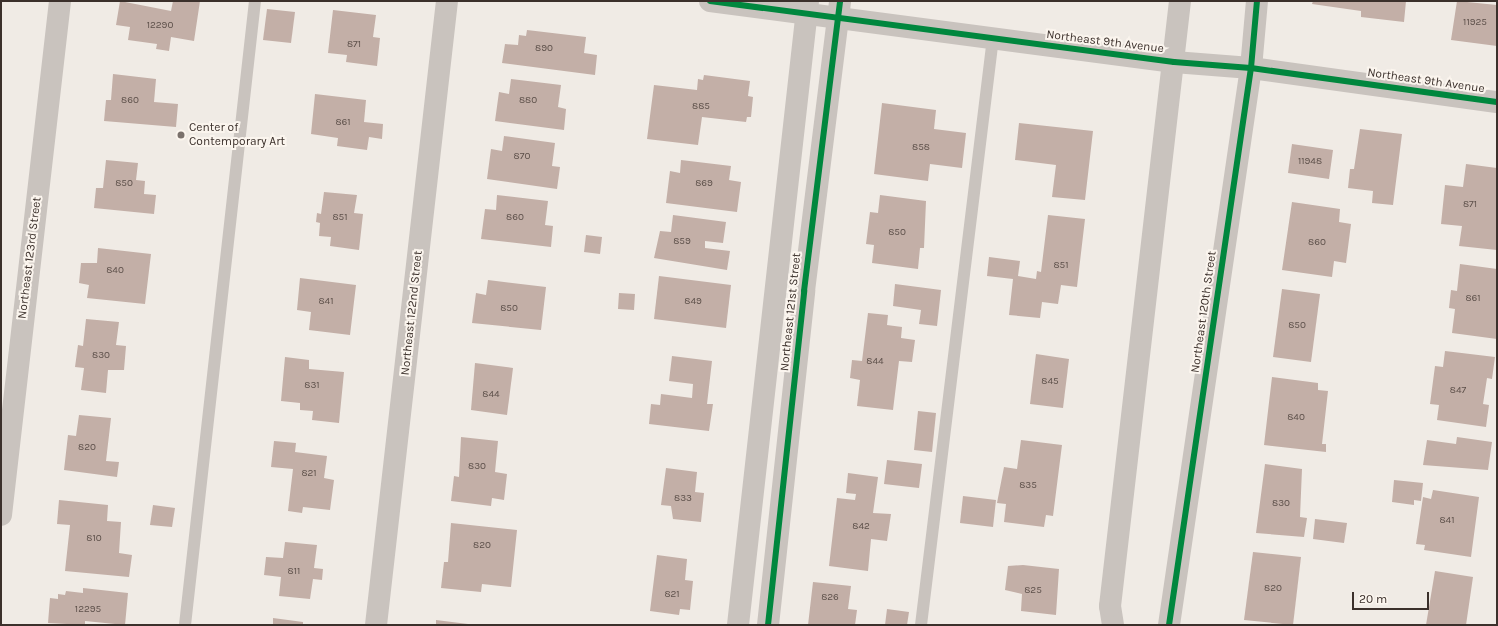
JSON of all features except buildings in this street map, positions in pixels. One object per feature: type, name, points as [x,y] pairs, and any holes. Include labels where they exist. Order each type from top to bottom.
[{"type":"street","name":"Northeast 123rd Street","points":[[1,515],[60,1]]},
{"type":"street","name":"Northeast 122nd Street","points":[[376,625],[447,1]]},
{"type":"street","name":"Northeast 9th Avenue","points":[[710,1],[839,10],[993,38],[1174,62],[1251,68],[1497,102]]},
{"type":"street","points":[[1113,625],[1110,606],[1180,1]]},
{"type":"street","name":"Northeast 120th Street","points":[[1169,625],[1251,68],[1257,1]]},
{"type":"street","name":"Northeast 121st Street","points":[[738,625],[808,8]]},
{"type":"street","name":"Northeast 121st Street","points":[[768,625],[804,291],[839,10]]},
{"type":"lane","points":[[184,625],[255,1]]},
{"type":"lane","points":[[921,625],[993,38]]},
{"type":"cycle path","points":[[710,1],[1174,62],[1251,68],[1497,102]]},
{"type":"cycle path","points":[[768,625],[804,291],[840,1]]},
{"type":"cycle path","points":[[1169,625],[1251,68],[1257,1]]},
{"type":"place","name":"Center of Contemporary Art","points":[[181,135]]}]
